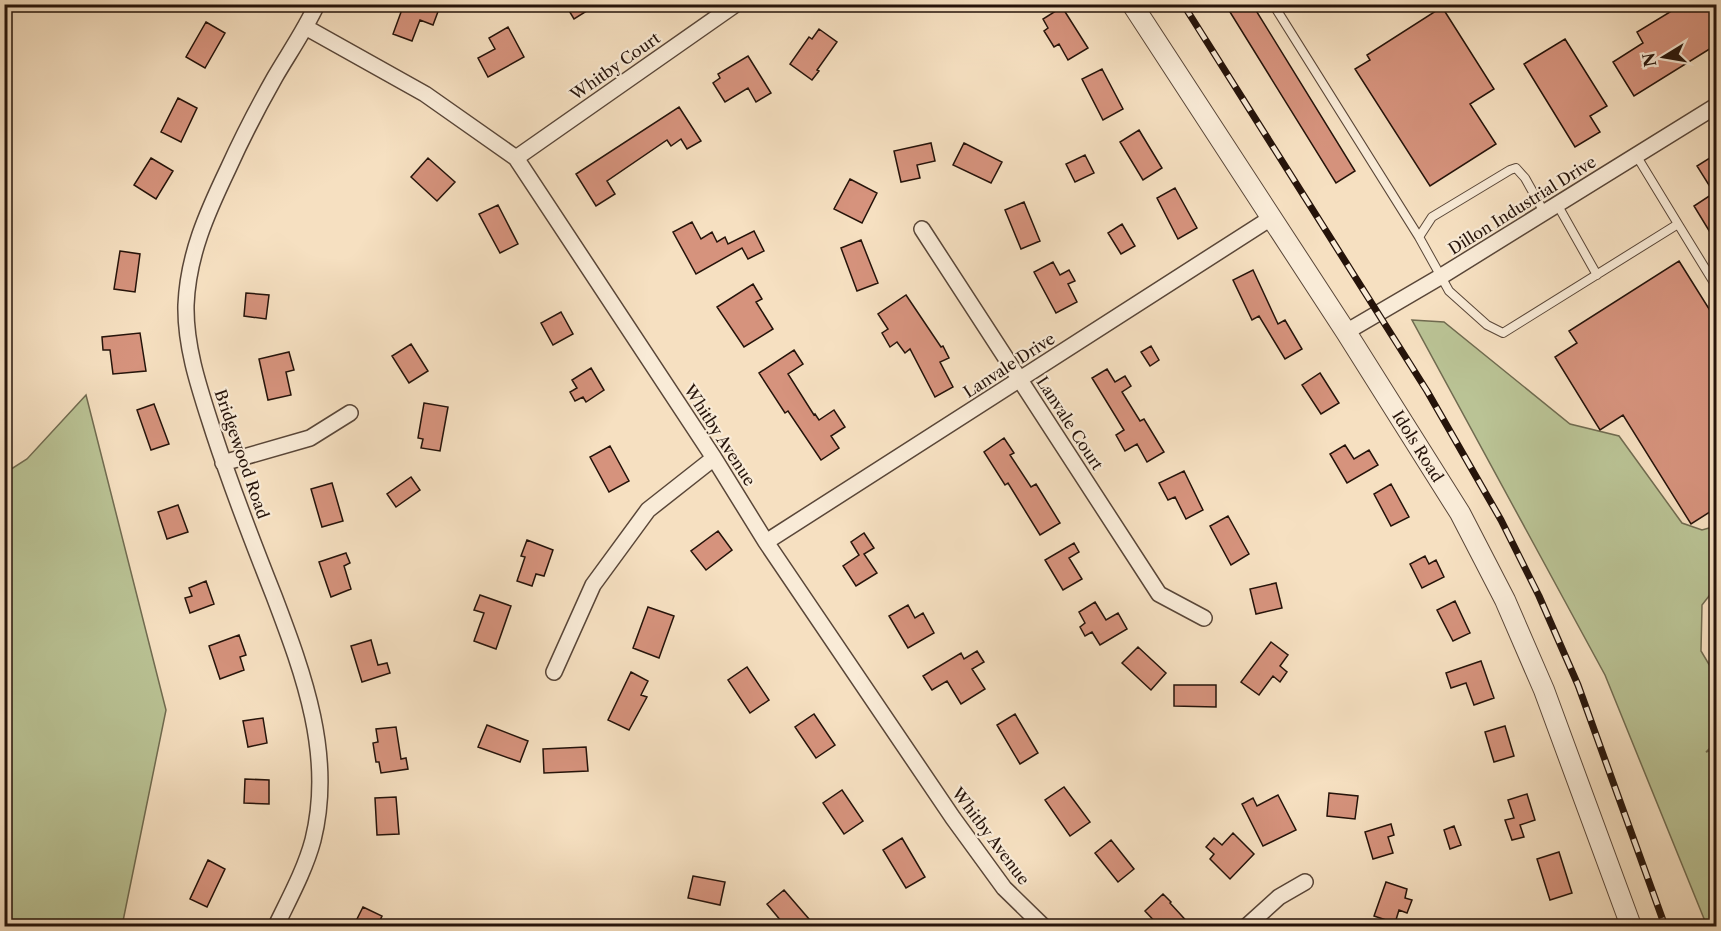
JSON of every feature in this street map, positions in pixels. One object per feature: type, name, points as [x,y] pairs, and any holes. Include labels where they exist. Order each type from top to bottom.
[{"type":"street","name":"Bridgewood Road","points":[[276,927],[313,841],[320,783],[320,751],[315,719],[306,687],[223,463],[191,355],[186,304],[197,240],[206,216],[242,140],[275,77],[307,28],[317,4]]},
{"type":"street","name":"Whitby Court","points":[[516,158],[736,4]]},
{"type":"street","name":"Idols Road","points":[[1132,4],[1346,332],[1460,513],[1505,600],[1544,690],[1631,927]]},
{"type":"street","name":"Whitby Avenue","points":[[307,28],[425,94],[516,158],[714,458],[766,542],[953,818],[1004,888],[1043,927]]},
{"type":"street","name":"Dillon Industrial Drive","points":[[1346,332],[1440,277],[1716,106]]},
{"type":"street","name":"Lanvale Drive","points":[[766,542],[1270,218]]},
{"type":"street","name":"Lanvale Court","points":[[922,229],[1159,594],[1204,618]]},
{"type":"street","points":[[223,463],[310,438],[350,413]]},
{"type":"street","points":[[554,672],[593,585],[648,510],[714,458]]},
{"type":"street","points":[[1246,927],[1279,897],[1305,882]]},
{"type":"lane","points":[[1273,4],[1419,237],[1449,291],[1487,325],[1503,333],[1678,224]]},
{"type":"lane","points":[[1636,155],[1716,286]]},
{"type":"lane","points":[[1419,237],[1432,217],[1516,168],[1525,178],[1544,212]]},
{"type":"lane","points":[[1557,204],[1597,275]]},
{"type":"green space","points":[[1412,320],[1444,322],[1570,424],[1619,436],[1682,523],[1702,530],[1716,526],[1716,587],[1702,605],[1701,651],[1716,676],[1716,742],[1706,752],[1716,749],[1716,926],[1707,926],[1605,675]]},
{"type":"green space","points":[[86,395],[166,710],[122,926],[5,926],[5,473],[27,459]]},
{"type":"building","points":[[404,4],[426,4],[439,9],[433,25],[420,20],[412,41],[393,34]]},
{"type":"building","points":[[565,4],[598,4],[574,19]]},
{"type":"building","points":[[1225,4],[1252,4],[1355,171],[1336,183]]},
{"type":"building","points":[[1683,4],[1716,4],[1716,45],[1634,96],[1613,62],[1643,43],[1637,32]]},
{"type":"building","points":[[1062,7],[1088,48],[1068,60],[1059,44],[1054,47],[1044,31],[1048,28],[1043,19]]},
{"type":"building","points":[[1442,7],[1494,89],[1470,104],[1496,144],[1430,186],[1355,69],[1370,60],[1367,55]]},
{"type":"building","points":[[206,22],[225,33],[205,68],[186,57]]},
{"type":"building","points":[[508,27],[524,57],[488,77],[478,58],[495,49],[489,38]]},
{"type":"building","points":[[819,29],[837,42],[812,80],[790,64],[809,37],[812,39]]},
{"type":"building","points":[[1565,39],[1607,106],[1590,116],[1600,132],[1575,147],[1524,64]]},
{"type":"building","points":[[748,56],[771,93],[756,102],[748,88],[725,102],[713,83],[720,78],[718,74]]},
{"type":"building","points":[[1102,69],[1123,109],[1103,120],[1082,79]]},
{"type":"building","points":[[178,98],[197,108],[181,142],[161,132]]},
{"type":"building","points":[[679,107],[701,141],[687,149],[681,139],[671,146],[667,140],[607,181],[615,194],[596,206],[576,174]]},
{"type":"building","points":[[1139,130],[1162,168],[1143,180],[1120,142]]},
{"type":"building","points":[[931,143],[935,161],[917,165],[920,178],[901,182],[894,151]]},
{"type":"building","points":[[964,143],[1002,162],[991,183],[953,165]]},
{"type":"building","points":[[1716,154],[1716,242],[1694,206],[1714,193],[1697,166]]},
{"type":"building","points":[[1085,155],[1094,173],[1075,182],[1066,164]]},
{"type":"building","points":[[151,158],[173,171],[156,199],[134,185]]},
{"type":"building","points":[[428,158],[455,182],[437,201],[411,177]]},
{"type":"building","points":[[850,179],[877,193],[862,223],[834,209]]},
{"type":"building","points":[[1175,188],[1197,228],[1178,239],[1157,198]]},
{"type":"building","points":[[1024,202],[1040,241],[1021,249],[1005,210]]},
{"type":"building","points":[[498,205],[518,244],[500,253],[479,214]]},
{"type":"building","points":[[692,222],[701,239],[712,232],[717,242],[725,237],[728,244],[754,231],[764,251],[748,259],[742,248],[696,274],[673,232]]},
{"type":"building","points":[[1122,224],[1135,246],[1121,254],[1108,233]]},
{"type":"building","points":[[861,240],[878,283],[857,291],[841,248]]},
{"type":"building","points":[[120,251],[140,254],[135,292],[114,289]]},
{"type":"building","points":[[1679,261],[1716,320],[1716,508],[1691,524],[1623,415],[1600,430],[1555,357],[1577,343],[1569,331]]},
{"type":"building","points":[[1053,262],[1060,275],[1069,270],[1075,281],[1068,284],[1077,302],[1056,313],[1034,272]]},
{"type":"building","points":[[1253,270],[1278,324],[1285,320],[1302,349],[1285,359],[1259,316],[1252,320],[1233,280]]},
{"type":"building","points":[[753,284],[762,299],[756,302],[773,329],[744,347],[717,307]]},
{"type":"building","points":[[246,293],[269,295],[266,319],[244,316]]},
{"type":"building","points":[[906,295],[941,347],[943,346],[949,358],[940,362],[953,387],[935,397],[910,349],[905,353],[897,342],[890,347],[882,333],[888,329],[878,314]]},
{"type":"building","points":[[561,312],[573,334],[553,345],[541,323]]},
{"type":"building","points":[[140,333],[146,371],[113,374],[110,350],[103,350],[102,337]]},
{"type":"building","points":[[411,344],[428,371],[409,383],[392,356]]},
{"type":"building","points":[[1151,346],[1159,360],[1150,366],[1141,352]]},
{"type":"building","points":[[794,350],[803,364],[788,374],[814,415],[819,420],[834,410],[845,427],[831,436],[839,448],[821,460],[788,411],[785,413],[759,373]]},
{"type":"building","points":[[289,352],[294,370],[286,372],[291,395],[268,400],[259,359]]},
{"type":"building","points":[[591,368],[604,390],[586,402],[583,397],[575,401],[570,392],[577,388],[572,380]]},
{"type":"building","points":[[1107,369],[1115,382],[1125,376],[1131,386],[1122,392],[1140,421],[1144,419],[1164,452],[1147,462],[1137,444],[1125,451],[1116,435],[1124,430],[1092,378]]},
{"type":"building","points":[[1320,373],[1339,403],[1321,414],[1302,385]]},
{"type":"building","points":[[424,403],[448,407],[440,451],[421,448],[423,439],[418,438]]},
{"type":"building","points":[[154,404],[169,444],[151,450],[137,410]]},
{"type":"building","points":[[1004,438],[1014,453],[1010,455],[1031,487],[1036,484],[1060,523],[1040,535],[1008,483],[1005,485],[984,452]]},
{"type":"building","points":[[1345,445],[1354,459],[1369,450],[1378,465],[1347,483],[1330,454]]},
{"type":"building","points":[[610,446],[629,481],[609,492],[590,457]]},
{"type":"building","points":[[1184,471],[1203,510],[1186,519],[1175,497],[1168,500],[1159,483]]},
{"type":"building","points":[[411,477],[420,490],[396,507],[387,494]]},
{"type":"building","points":[[332,483],[343,521],[322,527],[311,489]]},
{"type":"building","points":[[1391,484],[1409,517],[1391,526],[1374,494]]},
{"type":"building","points":[[178,505],[188,532],[167,539],[158,512]]},
{"type":"building","points":[[1228,516],[1249,554],[1231,565],[1210,526]]},
{"type":"building","points":[[718,531],[732,550],[706,570],[691,551]]},
{"type":"building","points":[[864,533],[874,548],[864,554],[877,573],[856,586],[843,566],[859,555],[851,542]]},
{"type":"building","points":[[527,540],[553,550],[544,576],[536,574],[532,586],[517,581],[525,557],[521,556]]},
{"type":"building","points":[[1074,543],[1079,552],[1069,558],[1082,579],[1063,590],[1045,560]]},
{"type":"building","points":[[346,553],[350,563],[344,566],[351,589],[331,597],[319,562]]},
{"type":"building","points":[[1425,556],[1429,564],[1436,560],[1444,577],[1422,588],[1410,564]]},
{"type":"building","points":[[206,581],[214,604],[190,613],[185,598],[192,596],[189,588]]},
{"type":"building","points":[[1276,583],[1282,608],[1256,614],[1250,589]]},
{"type":"building","points":[[480,595],[511,606],[496,649],[474,641],[484,613],[474,610]]},
{"type":"building","points":[[1455,601],[1470,633],[1453,641],[1437,610]]},
{"type":"building","points":[[1095,602],[1106,620],[1118,613],[1127,629],[1100,645],[1092,632],[1085,636],[1080,627],[1085,623],[1079,612]]},
{"type":"building","points":[[908,605],[915,618],[923,613],[934,633],[908,648],[889,616]]},
{"type":"building","points":[[648,607],[674,616],[659,658],[633,648]]},
{"type":"building","points":[[239,635],[246,655],[240,657],[244,670],[220,679],[209,646]]},
{"type":"building","points":[[371,640],[378,665],[387,663],[390,673],[362,682],[351,646]]},
{"type":"building","points":[[1271,642],[1288,655],[1280,666],[1287,672],[1280,682],[1273,676],[1259,695],[1241,682]]},
{"type":"building","points":[[1138,647],[1166,673],[1151,690],[1122,663]]},
{"type":"building","points":[[977,651],[984,662],[972,669],[985,689],[961,704],[947,681],[932,690],[923,676],[961,653],[964,659]]},
{"type":"building","points":[[1481,661],[1494,698],[1474,705],[1466,683],[1451,688],[1446,673]]},
{"type":"building","points":[[747,667],[769,700],[750,713],[728,680]]},
{"type":"building","points":[[631,672],[648,681],[641,695],[647,697],[629,730],[608,720]]},
{"type":"building","points":[[1174,685],[1216,685],[1216,707],[1174,706]]},
{"type":"building","points":[[814,714],[835,745],[816,758],[795,727]]},
{"type":"building","points":[[1015,714],[1038,753],[1020,764],[997,725]]},
{"type":"building","points":[[263,718],[267,743],[248,747],[243,721]]},
{"type":"building","points":[[487,725],[528,741],[520,762],[478,747]]},
{"type":"building","points":[[1505,726],[1514,756],[1494,762],[1485,732]]},
{"type":"building","points":[[396,727],[401,759],[406,758],[408,769],[381,773],[379,762],[376,762],[373,743],[378,742],[376,729]]},
{"type":"building","points":[[586,747],[588,771],[544,773],[543,749]]},
{"type":"building","points":[[245,779],[269,780],[269,804],[244,803]]},
{"type":"building","points":[[1064,787],[1090,822],[1070,836],[1045,800]]},
{"type":"building","points":[[842,790],[863,821],[844,834],[823,803]]},
{"type":"building","points":[[1329,793],[1358,796],[1355,819],[1327,816]]},
{"type":"building","points":[[1527,794],[1535,820],[1520,825],[1524,837],[1512,840],[1505,820],[1514,818],[1508,800]]},
{"type":"building","points":[[1278,795],[1296,830],[1263,846],[1242,804],[1253,798],[1257,806]]},
{"type":"building","points":[[396,797],[399,834],[377,835],[375,798]]},
{"type":"building","points":[[1391,824],[1394,835],[1388,837],[1393,853],[1373,859],[1365,832]]},
{"type":"building","points":[[1454,826],[1461,845],[1450,849],[1444,830]]},
{"type":"building","points":[[1233,833],[1254,854],[1230,879],[1210,859],[1214,854],[1206,847],[1214,838],[1222,845]]},
{"type":"building","points":[[902,838],[925,877],[906,888],[883,850]]},
{"type":"building","points":[[1111,840],[1134,869],[1118,882],[1095,853]]},
{"type":"building","points":[[1559,852],[1572,893],[1550,900],[1537,859]]},
{"type":"building","points":[[208,860],[225,869],[207,907],[190,899]]},
{"type":"building","points":[[693,876],[725,882],[720,905],[688,898]]},
{"type":"building","points":[[1386,882],[1407,889],[1405,898],[1412,900],[1407,913],[1399,910],[1395,923],[1374,916]]},
{"type":"building","points":[[784,890],[809,919],[800,927],[786,927],[767,904]]},
{"type":"building","points":[[1163,894],[1192,927],[1160,927],[1145,911]]},
{"type":"building","points":[[363,907],[382,916],[377,927],[353,927]]},
{"type":"railway","points":[[1183,4],[1427,391],[1501,520],[1539,596],[1578,685],[1665,926]]}]
